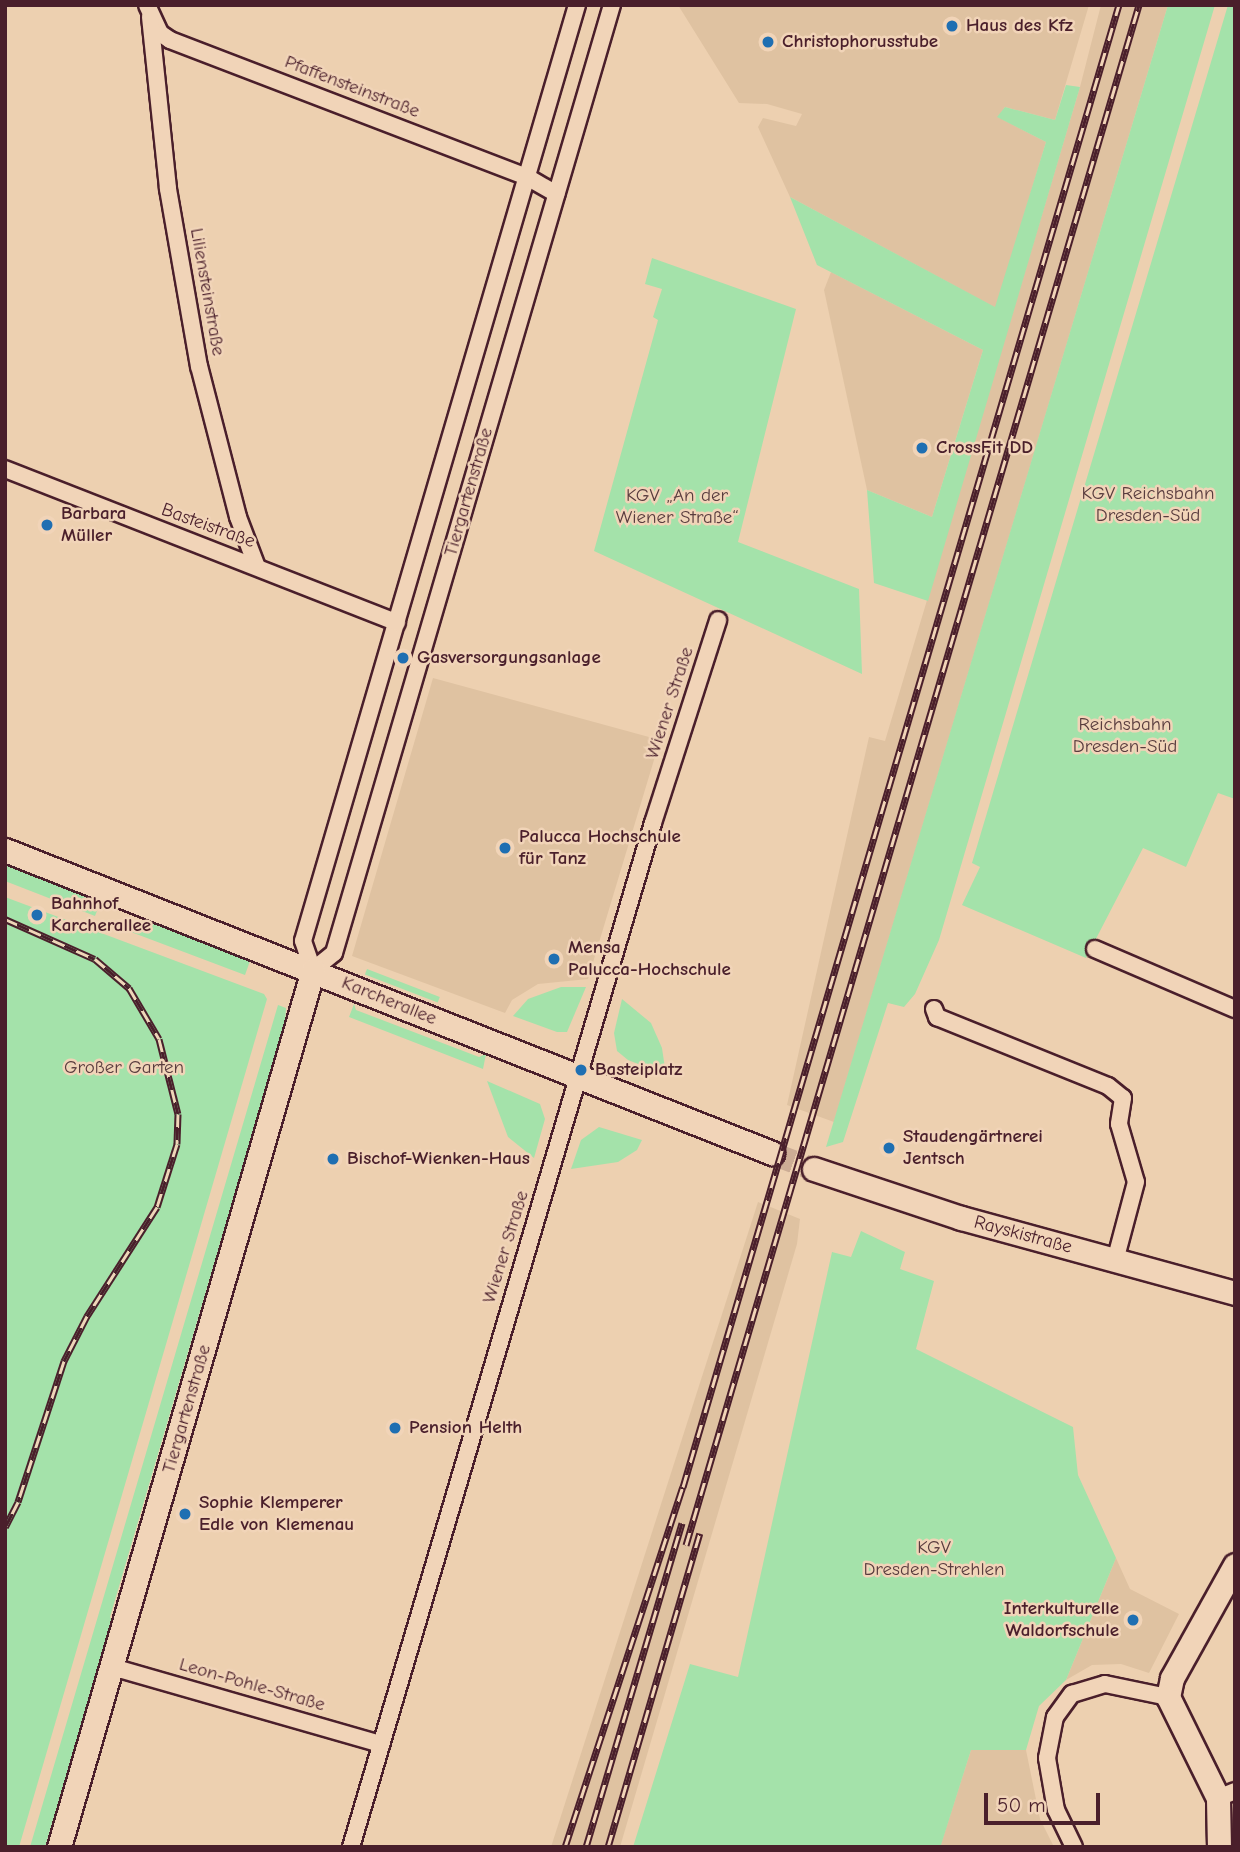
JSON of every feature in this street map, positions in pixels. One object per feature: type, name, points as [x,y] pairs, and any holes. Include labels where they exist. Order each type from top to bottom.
[{"type":"street","name":"Tiergartenstraße","points":[[313,970],[303,941],[578,5]]},
{"type":"street","name":"Tiergartenstraße","points":[[59,1847],[313,970],[334,953],[612,5]]},
{"type":"street","name":"Pfaffensteinstraße","points":[[148,11],[170,40],[527,177],[557,194]]},
{"type":"street","name":"Liliensteinstraße","points":[[148,11],[168,189],[196,353],[234,504],[257,567]]},
{"type":"street","name":"Basteistraße","points":[[5,468],[224,558],[257,567],[397,623]]},
{"type":"street","name":"Wiener Straße","points":[[351,1847],[578,1077],[718,620]]},
{"type":"street","name":"Karcherallee","points":[[5,850],[772,1153]]},
{"type":"street","points":[[1095,949],[1234,1005]]},
{"type":"street","points":[[934,1009],[937,1017],[1108,1086],[1123,1098],[1119,1124],[1136,1182],[1115,1261]]},
{"type":"street","name":"Rayskistraße","points":[[814,1169],[961,1218],[1235,1293]]},
{"type":"street","points":[[1219,1847],[1226,1795],[1168,1697],[1172,1678],[1235,1565]]},
{"type":"street","name":"Leon-Pohle-Straße","points":[[112,1667],[381,1744]]},
{"type":"street","points":[[1074,1847],[1056,1810],[1047,1758],[1055,1717],[1072,1694],[1105,1684],[1168,1697]]},
{"type":"shaded area","points":[[678,5],[1089,5],[1055,120],[1005,107],[998,117],[1046,142],[996,308],[790,197],[758,127],[763,118],[796,126],[802,114],[767,104],[739,103]]},
{"type":"shaded area","points":[[1101,5],[1168,5],[834,1122],[787,1105],[869,737],[885,741],[1080,87]]},
{"type":"shaded area","points":[[831,272],[983,350],[932,517],[867,490],[824,290]]},
{"type":"shaded area","name":"Palucca Hochschule für Tanz","points":[[433,678],[660,740],[588,979],[538,984],[512,1000],[505,1013],[352,956]]},
{"type":"shaded area","points":[[758,1202],[800,1219],[797,1244],[620,1847],[551,1847]]},
{"type":"shaded area","name":"Interkulturelle Waldorfschule","points":[[1116,1558],[1130,1589],[1179,1614],[1149,1673],[1121,1664],[1092,1665],[1066,1680]]},
{"type":"shaded area","points":[[971,1750],[1026,1750],[1040,1819],[1054,1847],[936,1847],[941,1844]]},
{"type":"green space","points":[[1168,5],[1215,5],[939,940],[915,994],[904,1007],[888,1003],[843,1142],[826,1147]]},
{"type":"green space","points":[[1228,5],[1235,5],[1235,799],[1218,793],[1186,867],[1143,848],[1086,958],[962,905],[980,867],[972,863]]},
{"type":"green space","points":[[1066,85],[1080,87],[928,601],[874,583],[867,490],[932,517],[983,350],[817,265],[790,197],[995,307],[1046,142],[997,117],[1005,107],[1055,120]]},
{"type":"green space","name":"KGV „An der Wiener Straße“","points":[[652,258],[796,309],[738,542],[859,589],[862,674],[594,551],[658,320],[653,317],[662,289],[645,284]]},
{"type":"green space","points":[[5,861],[100,903],[95,916],[5,881]]},
{"type":"green space","name":"Großer Garten","points":[[5,897],[264,994],[267,999],[19,1847],[5,1847]]},
{"type":"green space","points":[[146,921],[250,961],[245,975],[123,929],[126,922],[143,928]]},
{"type":"green space","points":[[367,969],[440,997],[438,1003],[365,975]]},
{"type":"green space","points":[[561,987],[586,987],[567,1032],[557,1032],[513,1016],[528,999]]},
{"type":"green space","points":[[622,999],[651,1023],[662,1048],[666,1075],[628,1060],[617,1051],[614,1033]]},
{"type":"green space","points":[[354,1004],[356,1010],[479,1057],[486,1054],[483,1069],[349,1017]]},
{"type":"green space","points":[[278,1005],[286,1008],[285,1023],[110,1617],[114,1626],[94,1698],[88,1702],[45,1847],[30,1847]]},
{"type":"green space","points":[[487,1081],[540,1104],[545,1119],[534,1158],[508,1137]]},
{"type":"green space","points":[[599,1127],[642,1140],[637,1150],[618,1162],[571,1169],[581,1140]]},
{"type":"green space","name":"KGV Dresden-Strehlen","points":[[861,1231],[905,1252],[900,1269],[934,1281],[916,1349],[1073,1427],[1078,1475],[1116,1558],[1066,1680],[1039,1706],[1026,1750],[971,1750],[941,1845],[633,1847],[690,1664],[738,1677],[832,1252],[851,1257]]},
{"type":"tunnel","points":[[772,1153],[814,1169]]},
{"type":"railway","points":[[565,1847],[683,1487],[1119,5]]},
{"type":"railway","points":[[686,1545],[1139,5]]},
{"type":"railway","points":[[5,919],[95,959],[129,988],[159,1039],[178,1114],[177,1144],[157,1207],[87,1316],[64,1361],[18,1502],[5,1527]]},
{"type":"railway","points":[[586,1847],[682,1523]]},
{"type":"railway","points":[[608,1847],[700,1533]]},
{"type":"place","name":"Haus des Kfz","points":[[952,26]]},
{"type":"place","name":"Christophorusstube","points":[[768,42]]},
{"type":"place","name":"CrossFit DD","points":[[922,448]]},
{"type":"place","name":"Barbara Müller","points":[[47,525]]},
{"type":"place","name":"Gasversorgungsanlage","points":[[403,658]]},
{"type":"place","name":"Palucca Hochschule für Tanz","points":[[505,848]]},
{"type":"place","name":"Bahnhof Karcherallee","points":[[37,915]]},
{"type":"place","name":"Mensa Palucca-Hochschule","points":[[554,959]]},
{"type":"place","name":"Basteiplatz","points":[[581,1070]]},
{"type":"place","name":"Staudengärtnerei Jentsch","points":[[889,1148]]},
{"type":"place","name":"Bischof-Wienken-Haus","points":[[333,1159]]},
{"type":"place","name":"Pension Helth","points":[[395,1428]]},
{"type":"place","name":"Sophie Klemperer Edle von Klemenau","points":[[185,1514]]},
{"type":"place","name":"Interkulturelle Waldorfschule","points":[[1133,1620]]},
{"type":"park label","name":"KGV Reichsbahn Dresden-Süd","points":[[1148,505]]},
{"type":"park label","name":"Reichsbahn Dresden-Süd","points":[[1125,736]]}]
